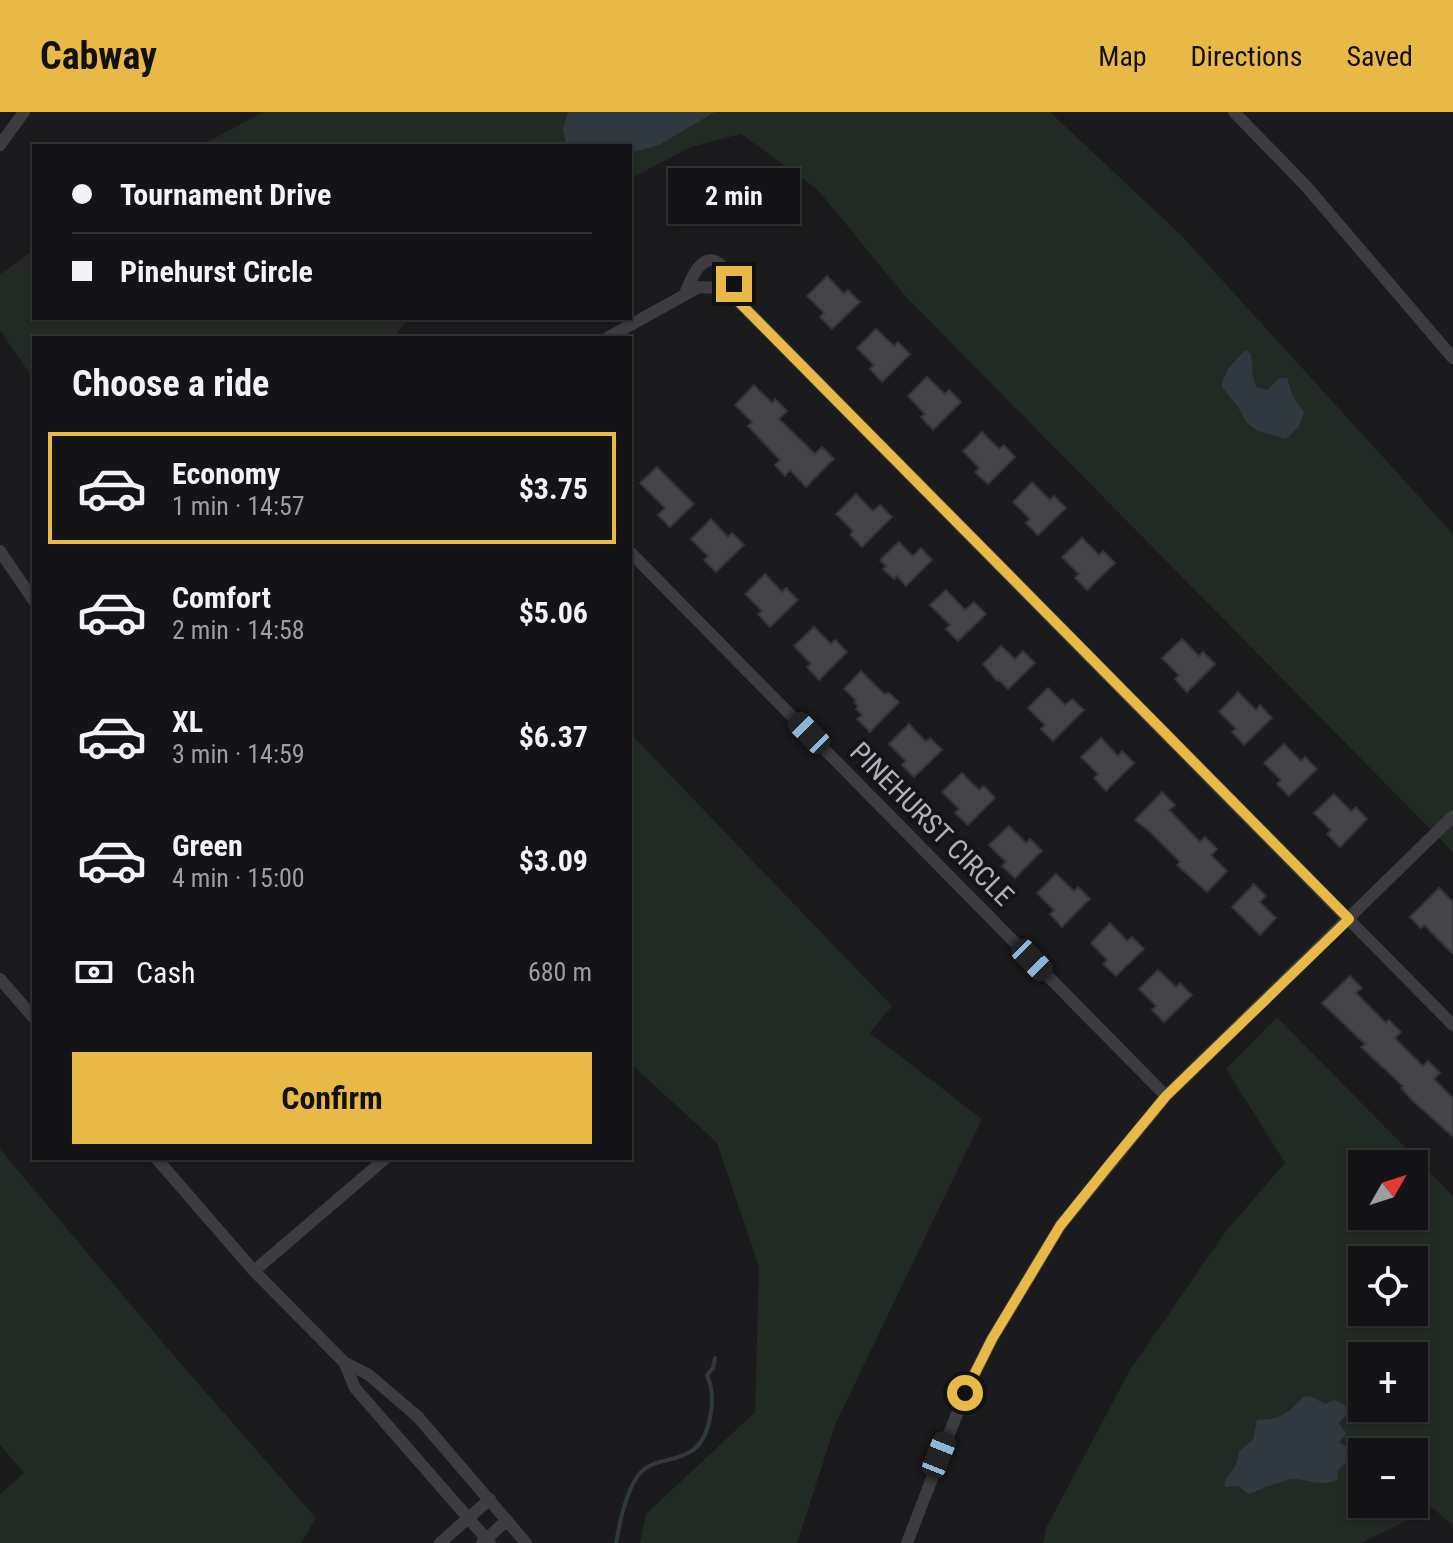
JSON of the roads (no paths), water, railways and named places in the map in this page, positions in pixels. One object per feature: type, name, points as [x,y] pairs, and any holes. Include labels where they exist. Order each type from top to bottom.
[{"type":"street","points":[[0,145],[24,112]]},
{"type":"street","points":[[1234,112],[1305,185],[1453,358]]},
{"type":"street","points":[[686,291],[701,265],[714,262],[730,275],[737,300]]},
{"type":"street","points":[[610,336],[686,291],[713,286],[726,291],[1453,1025]]},
{"type":"street","points":[[0,551],[32,598]]},
{"type":"street","name":"PINEHURST CIRCLE","points":[[632,554],[1166,1096]]},
{"type":"street","points":[[907,1543],[959,1405],[992,1339],[1060,1226],[1166,1096],[1453,816]]},
{"type":"street","points":[[0,979],[32,1016]]},
{"type":"street","points":[[158,1160],[254,1271],[344,1362],[369,1375],[418,1417],[526,1543]]},
{"type":"street","points":[[254,1271],[384,1160]]},
{"type":"street","points":[[344,1362],[355,1388],[486,1542],[507,1520]]},
{"type":"street","points":[[440,1543],[490,1499]]},
{"type":"waterway","points":[[616,1543],[626,1500],[637,1477],[655,1463],[687,1454],[697,1447],[705,1435],[712,1401],[707,1375],[713,1368],[715,1358]]}]
